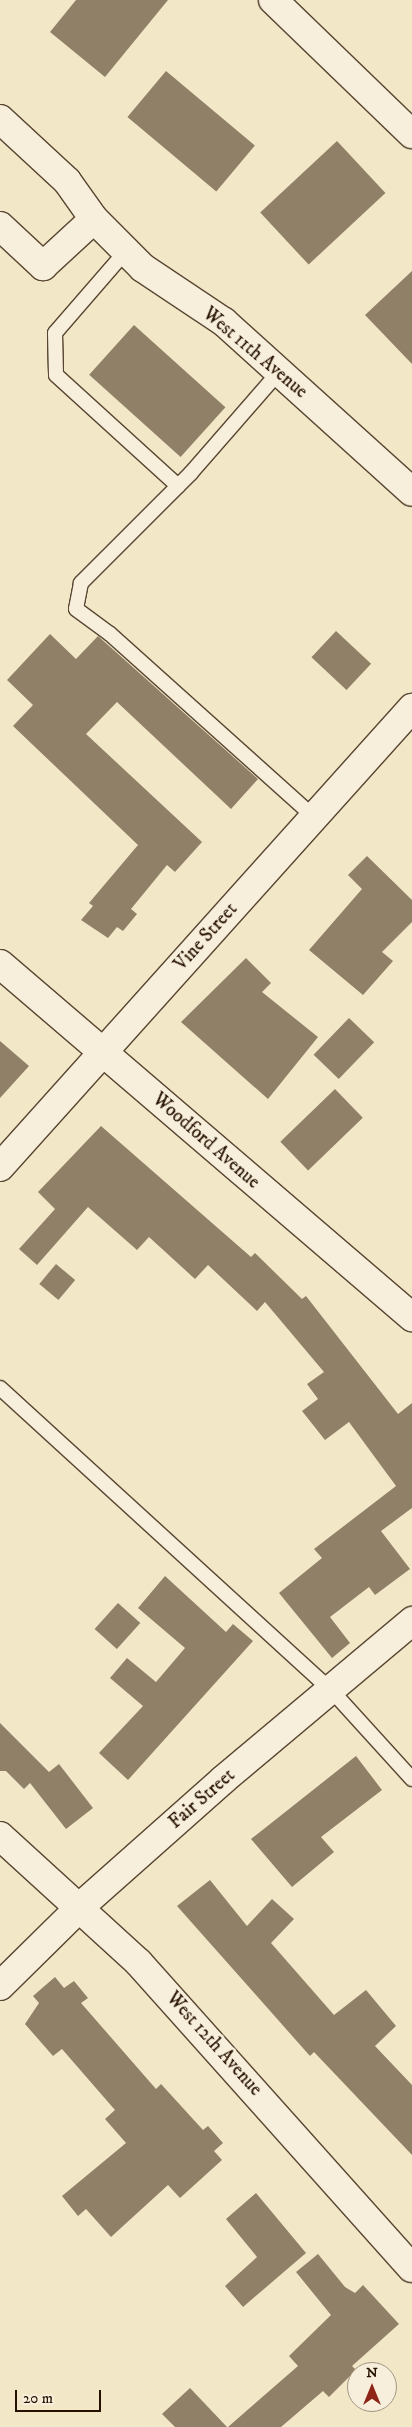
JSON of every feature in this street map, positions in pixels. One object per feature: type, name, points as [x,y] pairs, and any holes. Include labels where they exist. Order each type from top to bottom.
[{"type":"street","points":[[272,0],[412,134]]},
{"type":"street","name":"West 11th Avenue","points":[[0,119],[67,181],[94,219],[143,268],[224,322],[412,492]]},
{"type":"street","points":[[0,226],[43,266],[94,219]]},
{"type":"street","name":"Vine Street","points":[[0,1167],[412,708]]},
{"type":"street","name":"Woodford Avenue","points":[[0,964],[101,1053],[408,1307]]},
{"type":"street","name":"Fair Street","points":[[0,1986],[81,1906],[412,1621]]},
{"type":"street","name":"West 12th Avenue","points":[[0,1836],[81,1906],[162,1988],[412,2268]]},
{"type":"lane","points":[[126,251],[55,333],[56,375],[178,486]]},
{"type":"lane","points":[[279,372],[178,486],[81,583],[76,609],[110,634],[314,817]]},
{"type":"lane","points":[[0,1388],[332,1690],[412,1779]]},
{"type":"building","points":[[76,0],[168,0],[105,77],[50,32]]},
{"type":"building","points":[[166,71],[255,146],[216,192],[127,117]]},
{"type":"building","points":[[337,141],[385,193],[309,265],[260,213]]},
{"type":"building","points":[[412,271],[412,364],[365,315]]},
{"type":"building","points":[[134,325],[225,407],[181,457],[89,375]]},
{"type":"building","points":[[336,631],[371,664],[347,690],[311,657]]},
{"type":"building","points":[[50,634],[76,659],[98,636],[258,779],[231,809],[117,702],[86,734],[202,842],[175,872],[167,865],[131,909],[137,914],[123,931],[117,927],[108,938],[81,920],[93,906],[89,903],[138,845],[13,726],[33,705],[7,680]]},
{"type":"building","points":[[367,856],[412,900],[412,922],[382,952],[393,961],[363,995],[309,950],[362,889],[348,875]]},
{"type":"building","points":[[246,958],[271,983],[262,992],[318,1037],[268,1099],[181,1022]]},
{"type":"building","points":[[349,1018],[374,1042],[339,1079],[314,1055]]},
{"type":"building","points":[[0,1041],[29,1066],[0,1098]]},
{"type":"building","points":[[335,1089],[363,1118],[308,1171],[280,1142]]},
{"type":"building","points":[[101,1126],[251,1257],[255,1253],[302,1299],[306,1296],[398,1414],[412,1403],[412,1508],[381,1531],[410,1569],[375,1595],[369,1587],[330,1617],[350,1643],[332,1658],[279,1593],[322,1558],[314,1549],[396,1486],[349,1422],[325,1440],[302,1411],[318,1399],[307,1384],[324,1372],[265,1302],[257,1311],[208,1265],[195,1279],[149,1237],[137,1250],[88,1207],[37,1265],[19,1249],[55,1209],[38,1192]]},
{"type":"building","points":[[56,1264],[75,1280],[58,1300],[39,1284]]},
{"type":"building","points":[[165,1576],[226,1632],[233,1624],[253,1641],[128,1780],[99,1753],[143,1706],[110,1678],[127,1658],[156,1682],[185,1648],[138,1608]]},
{"type":"building","points":[[118,1603],[140,1623],[117,1649],[95,1629]]},
{"type":"building","points":[[0,1723],[49,1772],[59,1764],[93,1808],[66,1829],[30,1783],[24,1789],[6,1771],[0,1771]]},
{"type":"building","points":[[356,1756],[382,1790],[321,1837],[334,1852],[292,1887],[251,1839]]},
{"type":"building","points":[[210,1880],[247,1926],[272,1899],[294,1919],[271,1943],[334,2015],[366,1990],[396,2026],[375,2046],[412,2085],[412,2155],[314,2052],[310,2056],[177,1906]]},
{"type":"building","points":[[55,1977],[64,1988],[74,1981],[88,1998],[81,2003],[156,2089],[161,2084],[203,2130],[208,2126],[223,2143],[214,2151],[222,2160],[180,2198],[168,2185],[111,2237],[86,2209],[78,2216],[62,2196],[126,2143],[105,2119],[115,2110],[62,2049],[53,2056],[25,2024],[39,2003],[33,1996]]},
{"type":"building","points":[[256,2193],[306,2253],[243,2307],[225,2286],[257,2257],[226,2219]]},
{"type":"building","points":[[318,2254],[345,2287],[355,2293],[363,2285],[399,2324],[356,2362],[347,2362],[347,2379],[329,2397],[323,2391],[281,2427],[228,2427],[298,2366],[289,2356],[331,2315],[296,2272]]},
{"type":"building","points":[[190,2388],[227,2427],[175,2427],[162,2414]]}]
